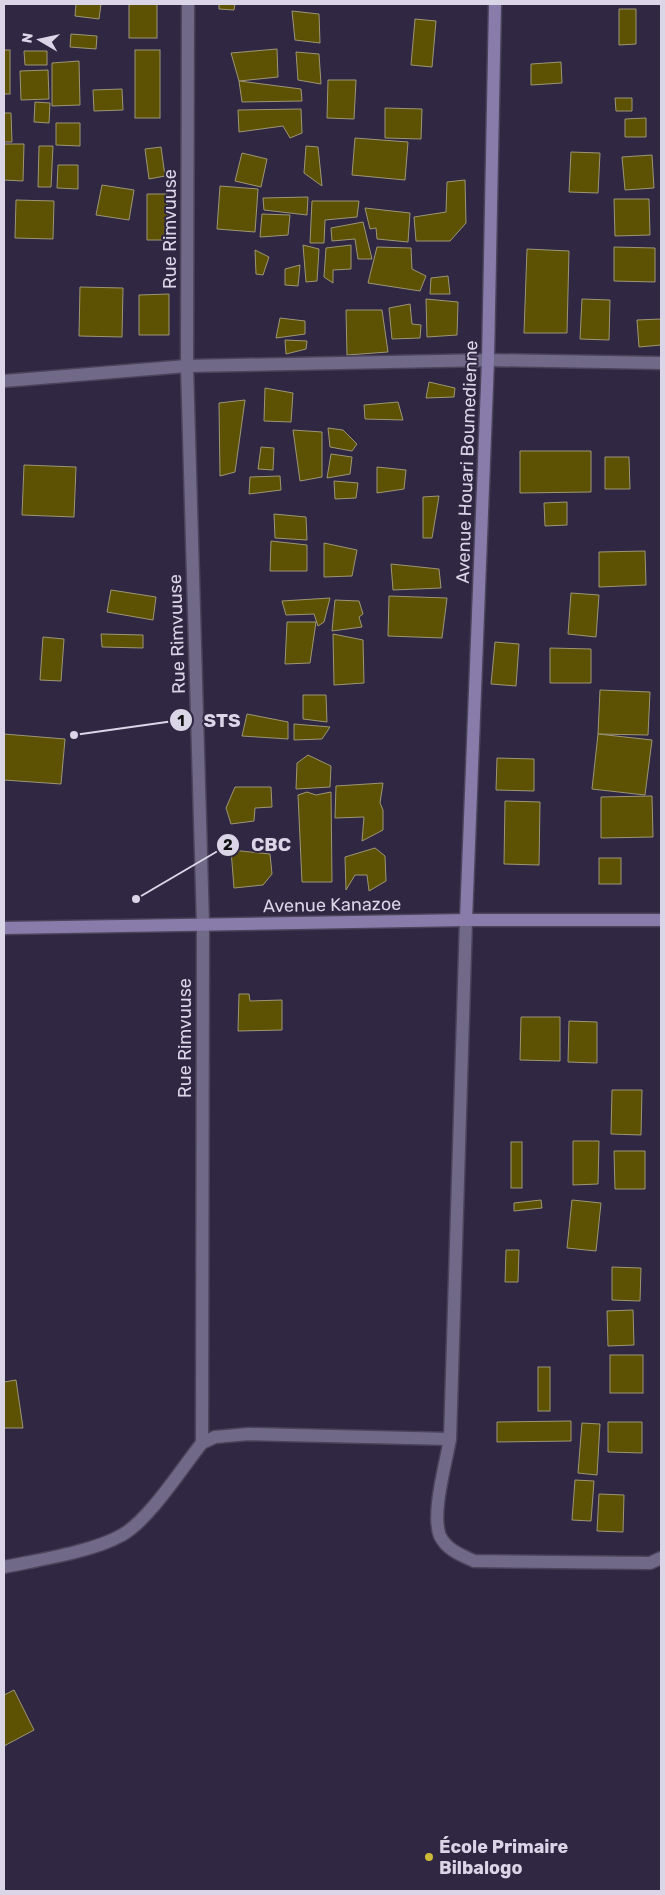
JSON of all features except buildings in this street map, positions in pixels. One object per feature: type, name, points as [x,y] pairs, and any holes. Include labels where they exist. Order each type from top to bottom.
[{"type":"street","name":"Rue Rimvuuse","points":[[188,4],[187,366],[202,925],[202,1443]]},
{"type":"street","name":"Avenue Houari Boumedienne","points":[[466,920],[488,360],[495,4]]},
{"type":"street","points":[[4,382],[187,366],[488,360],[661,363]]},
{"type":"street","points":[[466,920],[450,1439],[436,1519],[440,1536],[458,1554],[474,1561],[650,1563],[661,1558]]},
{"type":"street","name":"Avenue Kanazoe","points":[[4,928],[466,920],[661,920]]},
{"type":"street","points":[[4,1567],[93,1546],[121,1536],[138,1524],[202,1443],[216,1437],[249,1434],[450,1439]]},
{"type":"place","name":"STS","points":[[74,735]]},
{"type":"place","name":"CBC","points":[[136,899]]},
{"type":"place","name":"École Primaire Bilbalogo","points":[[429,1857]]}]
